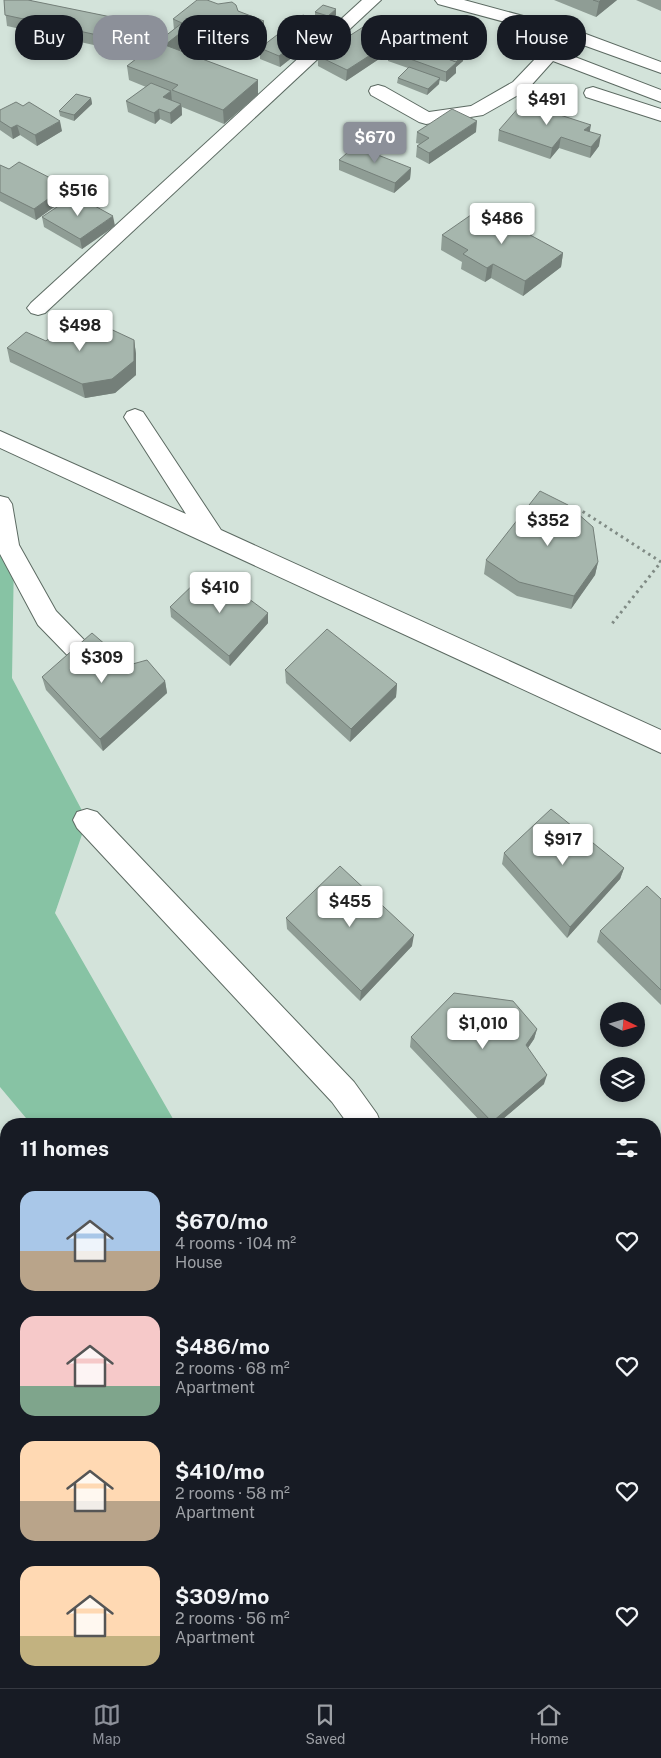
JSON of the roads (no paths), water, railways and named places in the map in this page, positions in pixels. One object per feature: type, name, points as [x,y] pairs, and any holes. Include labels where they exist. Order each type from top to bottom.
[{"type":"street","points":[[38,308],[372,0]]},
{"type":"street","points":[[444,0],[499,15]]},
{"type":"street","points":[[586,40],[661,68]]},
{"type":"street","points":[[378,91],[426,118],[476,111],[520,86],[544,60]]},
{"type":"street","points":[[566,60],[661,96]]},
{"type":"street","points":[[592,93],[661,115]]},
{"type":"street","points":[[136,417],[211,534]]},
{"type":"street","points":[[0,438],[661,742]]},
{"type":"street","points":[[0,504],[8,545],[47,618],[81,653]]},
{"type":"street","points":[[87,820],[337,1085],[362,1118]]}]
